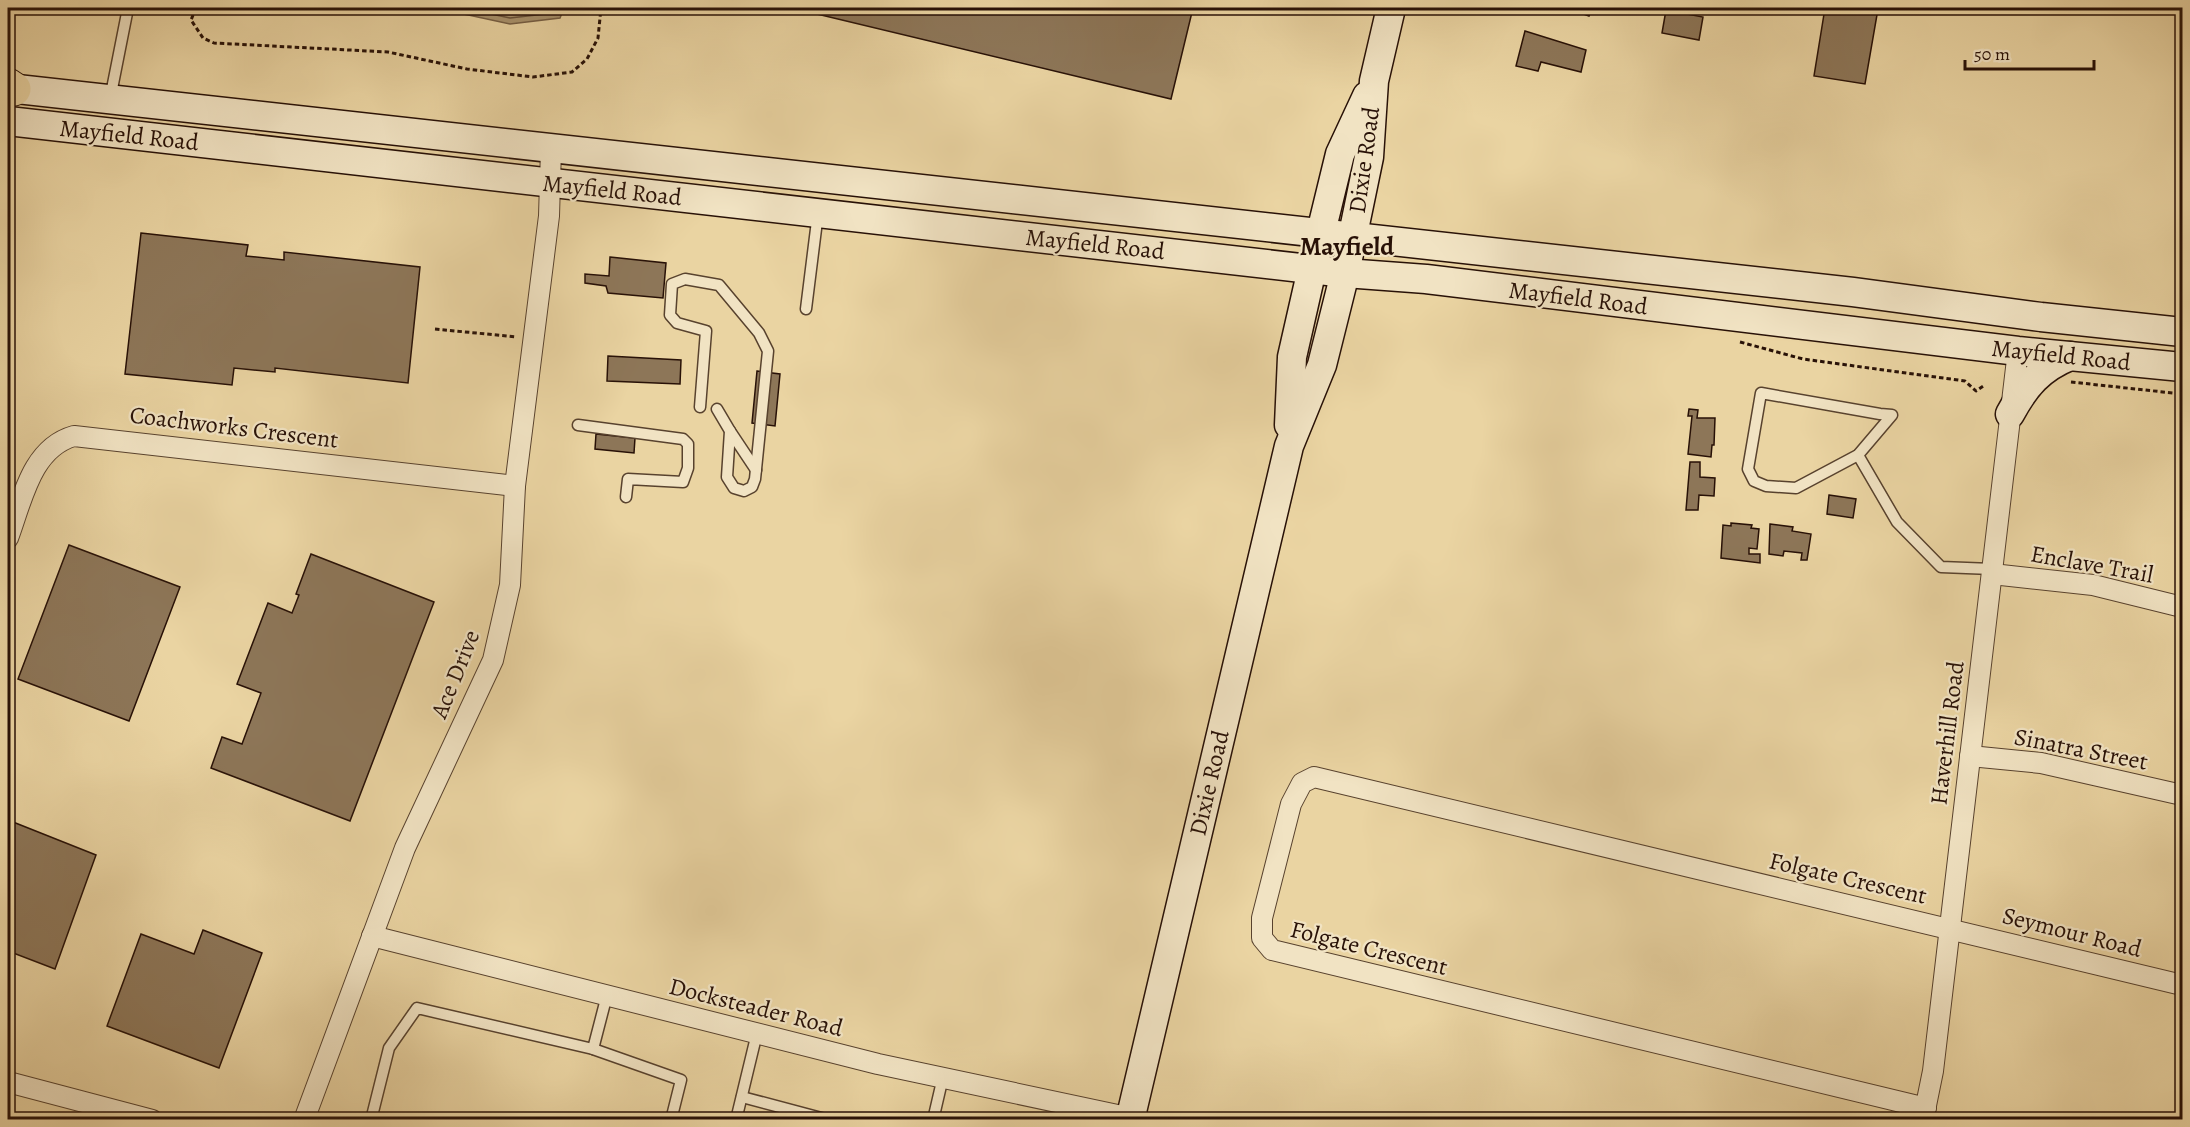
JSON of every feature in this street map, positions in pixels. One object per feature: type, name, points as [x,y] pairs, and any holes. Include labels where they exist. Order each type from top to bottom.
[{"type":"main road","name":"Dixie Road","points":[[1134,1119],[1289,446],[1322,365],[1345,273],[1369,157],[1374,81],[1391,8]]},
{"type":"main road","name":"Dixie Road","points":[[1289,446],[1292,357],[1312,269],[1340,154],[1374,81]]},
{"type":"main road","name":"Mayfield Road","points":[[10,87],[551,149],[1853,292],[2041,317],[2182,332]]},
{"type":"main road","name":"Mayfield Road","points":[[8,121],[1345,273],[1437,281],[2018,351],[2182,368]]},
{"type":"main road","points":[[2018,351],[2041,317]]},
{"type":"main road","points":[[2010,414],[2023,390],[2038,374],[2070,356]]},
{"type":"street","name":"Ace Drive","points":[[304,1119],[405,848],[494,660],[510,585],[515,486],[551,183],[551,149]]},
{"type":"street","name":"Haverhill Road","points":[[1925,1114],[1933,1071],[2018,351]]},
{"type":"street","name":"Coachworks Crescent","points":[[8,538],[38,461],[50,447],[74,436],[515,486]]},
{"type":"street","name":"Enclave Trail","points":[[1992,571],[2093,585],[2182,607]]},
{"type":"street","name":"Sinatra Street","points":[[1970,756],[2041,763],[2182,795]]},
{"type":"street","name":"Folgate Crescent","points":[[1925,1114],[1292,957],[1272,950],[1263,938],[1262,918],[1291,804],[1302,783],[1314,777],[1950,928]]},
{"type":"street","name":"Seymour Road","points":[[1950,928],[2182,985]]},
{"type":"street","name":"Docksteader Road","points":[[372,936],[757,1033],[1134,1119]]},
{"type":"street","points":[[8,1082],[152,1119]]},
{"type":"lane","points":[[110,99],[128,8]]},
{"type":"lane","points":[[806,309],[818,213]]},
{"type":"lane","points":[[700,407],[706,331],[677,323],[670,315],[672,284],[685,279],[719,285],[759,333],[768,351],[756,470],[752,487],[744,491],[734,488],[727,477],[730,431]]},
{"type":"lane","points":[[1761,393],[1892,415],[1858,455],[1796,488],[1758,483],[1751,477],[1748,464],[1761,393]]},
{"type":"lane","points":[[717,409],[756,470]]},
{"type":"lane","points":[[578,425],[683,439],[688,444],[688,468],[683,482],[628,479],[626,497]]},
{"type":"lane","points":[[1858,455],[1897,522],[1941,567],[1992,571]]},
{"type":"lane","points":[[593,1049],[607,996]]},
{"type":"lane","points":[[371,1119],[389,1048],[417,1008],[593,1049],[681,1080],[671,1119]]},
{"type":"lane","points":[[736,1119],[757,1033]]},
{"type":"lane","points":[[933,1119],[943,1077]]},
{"type":"lane","points":[[741,1097],[830,1119]]},
{"type":"path","points":[[196,8],[192,20],[203,38],[214,43],[388,52],[467,69],[533,77],[572,72],[587,59],[598,38],[601,8]]},
{"type":"path","points":[[435,329],[534,339]]},
{"type":"path","points":[[1740,342],[1803,359],[1965,381],[1976,390],[1985,385]]},
{"type":"path","points":[[2066,384],[2072,382],[2182,394]]},
{"type":"water","points":[[436,8],[564,8],[560,18],[510,24]]},
{"type":"building","points":[[792,8],[1193,8],[1171,99]]},
{"type":"building","points":[[1576,8],[1592,8],[1589,16],[1575,11]]},
{"type":"building","points":[[1825,8],[1878,9],[1865,84],[1814,76]]},
{"type":"building","points":[[1666,10],[1703,17],[1699,40],[1662,33]]},
{"type":"building","points":[[1525,31],[1586,50],[1581,72],[1541,62],[1538,71],[1516,66]]},
{"type":"building","points":[[141,233],[248,245],[246,256],[284,260],[284,252],[420,267],[408,383],[275,368],[275,372],[234,368],[232,385],[125,374]]},
{"type":"building","points":[[610,257],[666,263],[663,298],[608,293],[606,286],[585,283],[585,274],[609,276]]},
{"type":"building","points":[[608,356],[681,360],[680,384],[607,381]]},
{"type":"building","points":[[757,371],[780,374],[775,426],[752,423]]},
{"type":"building","points":[[1689,409],[1698,410],[1697,418],[1715,418],[1711,457],[1688,454],[1692,416],[1688,416]]},
{"type":"building","points":[[596,434],[635,438],[634,453],[595,449]]},
{"type":"building","points":[[1690,462],[1700,462],[1700,477],[1715,478],[1714,496],[1699,495],[1698,510],[1686,510]]},
{"type":"building","points":[[1829,495],[1856,499],[1853,518],[1827,514]]},
{"type":"building","points":[[1731,523],[1752,525],[1751,528],[1759,529],[1757,549],[1749,548],[1749,554],[1760,554],[1760,563],[1721,558],[1723,525],[1731,526]]},
{"type":"building","points":[[1770,524],[1793,527],[1792,531],[1811,534],[1807,560],[1801,560],[1802,553],[1784,551],[1783,556],[1769,554]]},
{"type":"building","points":[[69,545],[180,587],[129,721],[18,679]]},
{"type":"building","points":[[311,554],[434,602],[350,821],[211,768],[222,737],[242,744],[261,693],[237,684],[268,603],[292,613],[299,595],[296,594]]},
{"type":"building","points":[[8,820],[96,855],[55,969],[8,951]]},
{"type":"building","points":[[203,930],[262,953],[219,1068],[107,1026],[141,934],[194,954]]},
{"type":"district","name":"Mayfield","points":[[1347,246]]}]
